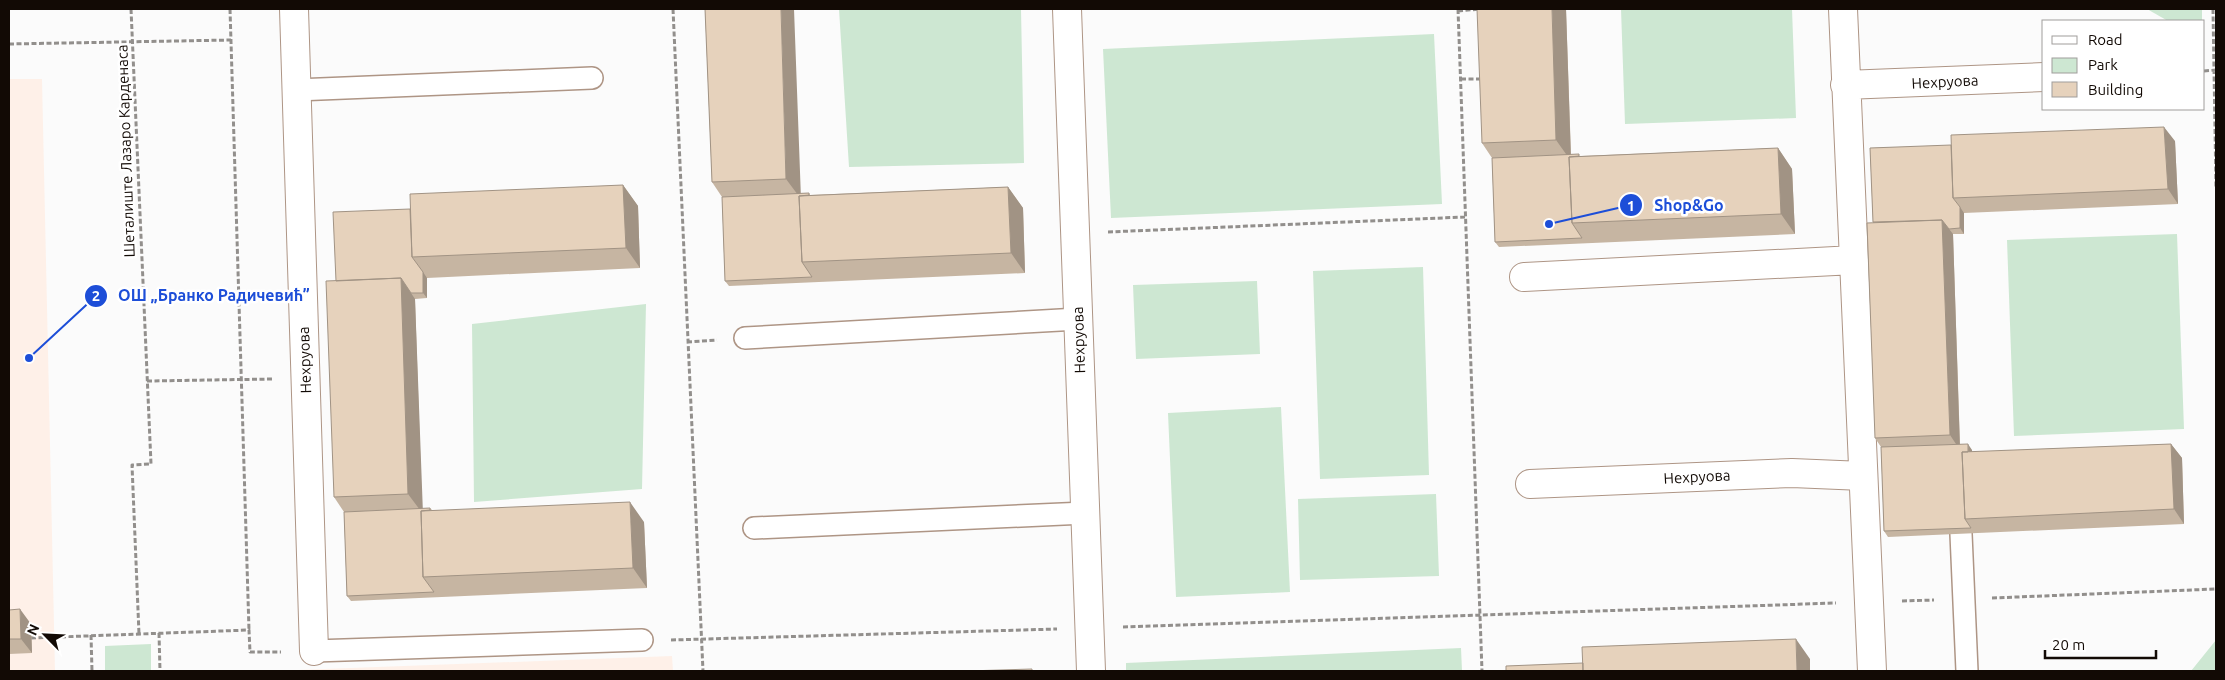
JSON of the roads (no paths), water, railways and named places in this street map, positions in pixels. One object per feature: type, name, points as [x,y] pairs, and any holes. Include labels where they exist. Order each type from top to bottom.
[{"type":"street","name":"Нехруова","points":[[294,9],[314,651]]},
{"type":"street","name":"Нехруова","points":[[1066,9],[1091,671]]},
{"type":"street","points":[[1843,9],[1872,671]]},
{"type":"street","name":"Нехруова","points":[[1845,85],[2042,77]]},
{"type":"street","points":[[1524,277],[1854,260]]},
{"type":"street","name":"Нехруова","points":[[1530,484],[1792,473],[1864,476]]},
{"type":"lane","points":[[1066,9],[1073,9]]},
{"type":"lane","points":[[296,90],[592,78]]},
{"type":"lane","points":[[745,338],[1078,320]]},
{"type":"lane","points":[[754,528],[1085,513]]},
{"type":"lane","points":[[1961,534],[1967,671]]},
{"type":"lane","points":[[314,651],[642,640]]},
{"type":"place","name":"Shop&Go","points":[[1549,224]]},
{"type":"place","name":"ОШ „Бранко Радичевић”","points":[[29,358]]}]
